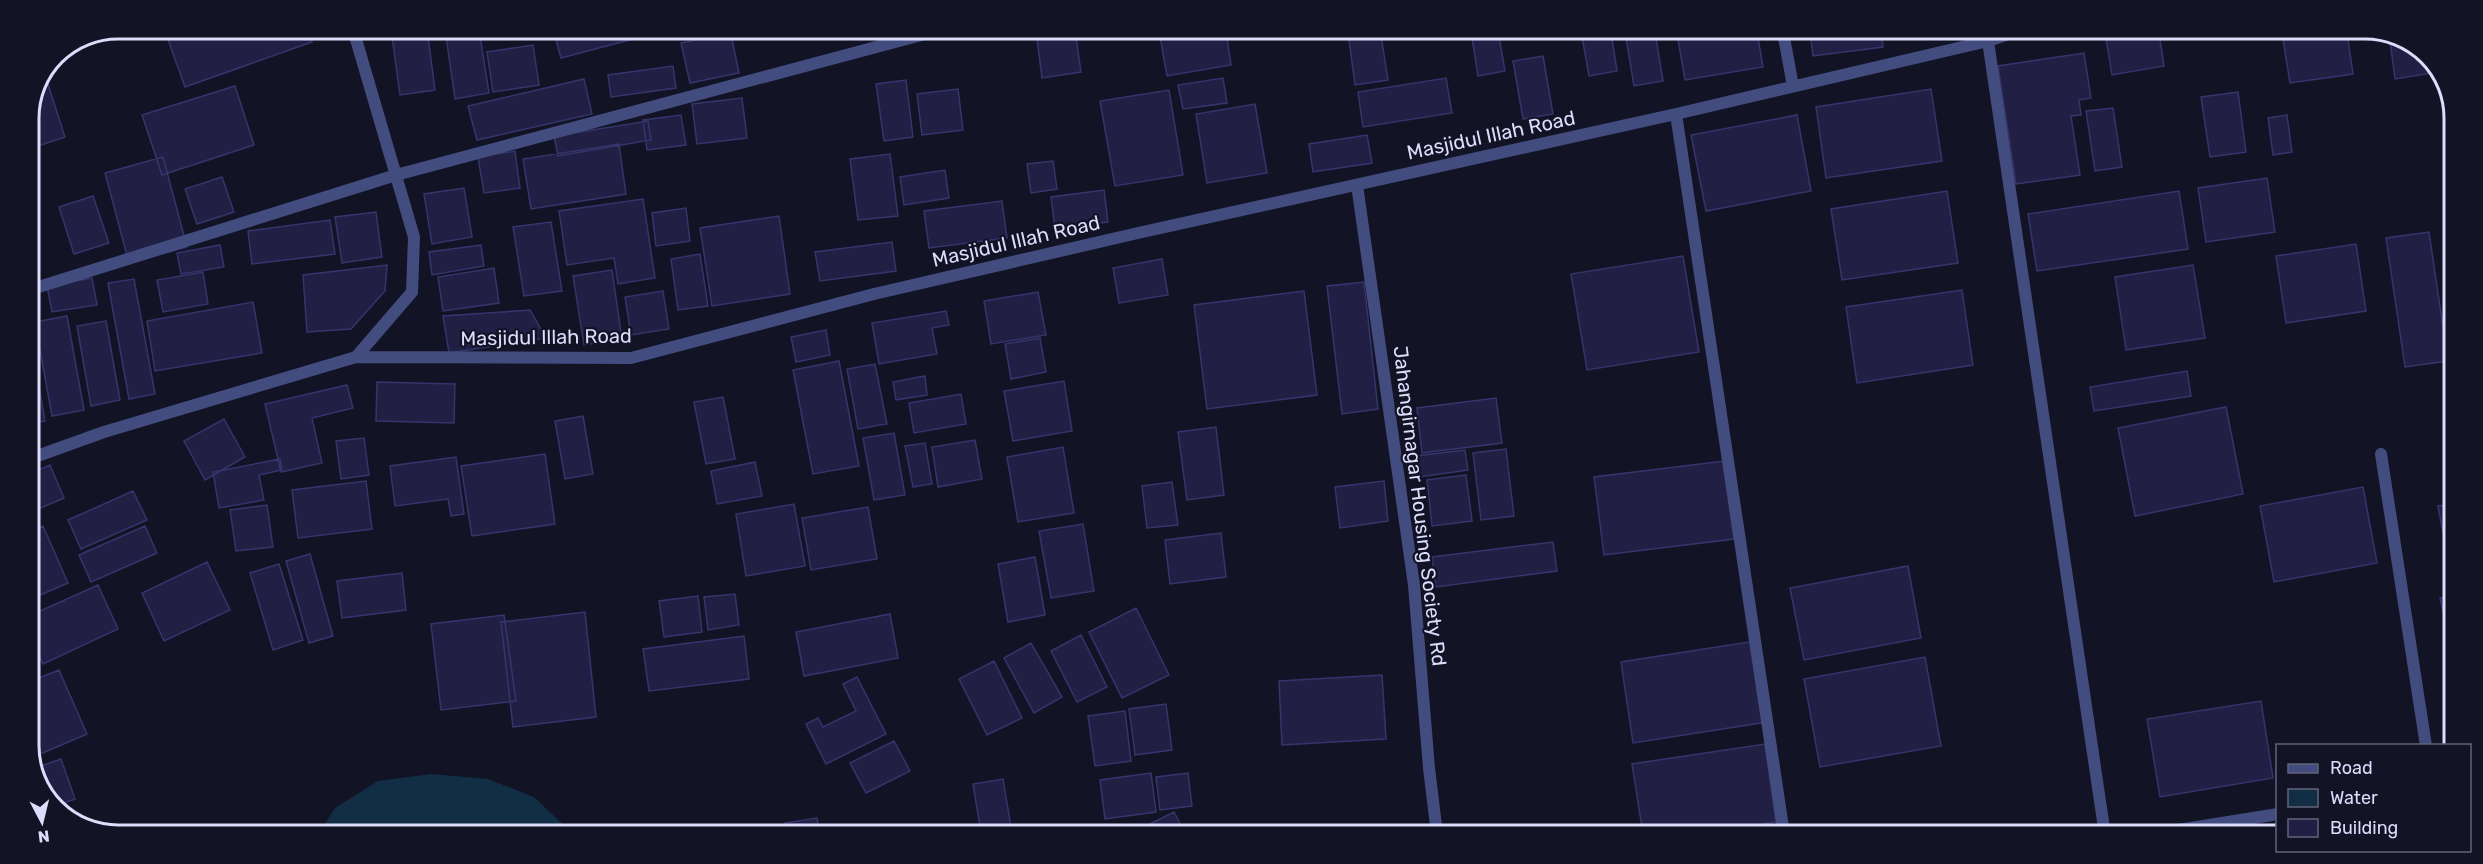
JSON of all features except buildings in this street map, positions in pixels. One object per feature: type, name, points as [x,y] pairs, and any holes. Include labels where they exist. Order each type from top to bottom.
[{"type":"street","points":[[356,39],[414,237],[412,292],[356,357]]},
{"type":"street","points":[[39,287],[396,175],[906,39]]},
{"type":"street","points":[[1784,39],[1793,86]]},
{"type":"street","name":"Masjidul Illah Road","points":[[39,455],[104,432],[356,357],[631,358],[874,294],[1676,114],[1994,39]]},
{"type":"street","points":[[1988,41],[2103,825]]},
{"type":"street","points":[[1676,114],[1783,825]]},
{"type":"street","name":"Jahangirnagar Housing Society Rd","points":[[1357,184],[1414,585],[1436,825]]},
{"type":"street","points":[[2381,454],[2426,744]]},
{"type":"street","points":[[2209,825],[2276,814]]},
{"type":"water","points":[[431,774],[488,779],[534,797],[564,825],[324,825],[335,808],[378,781]]}]
